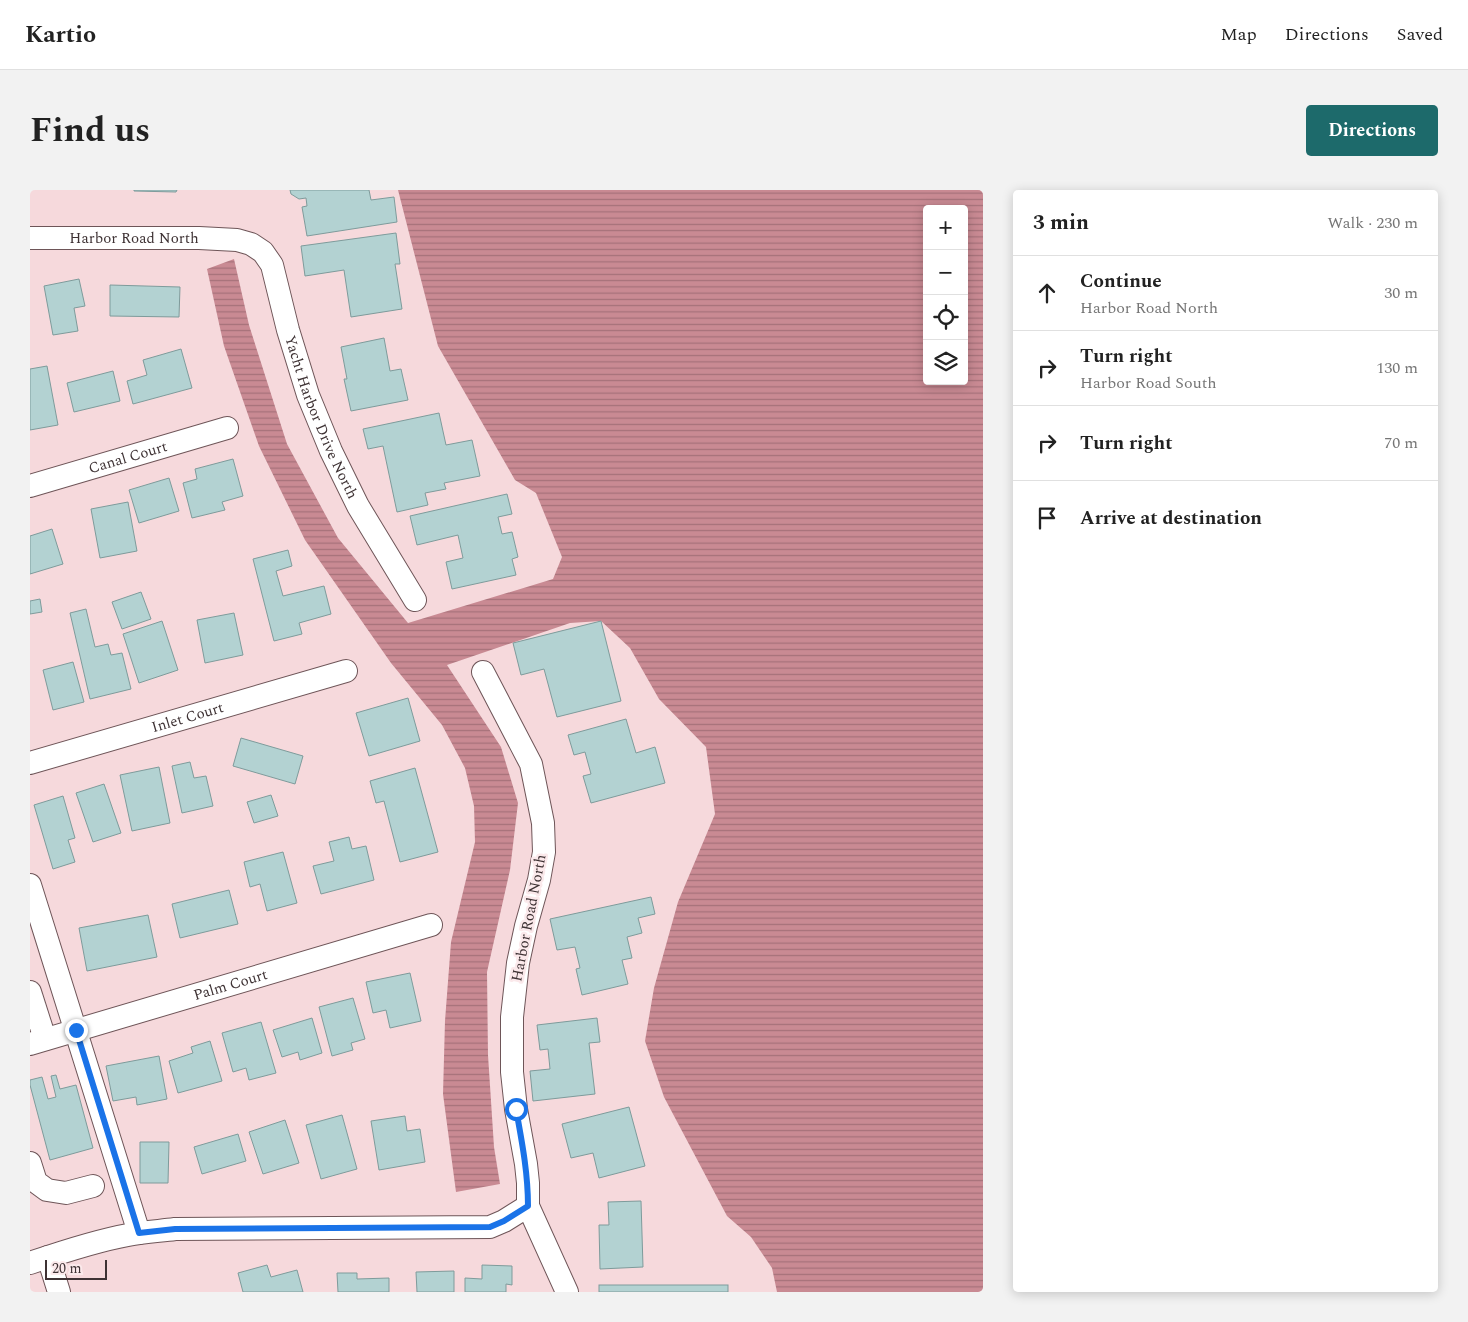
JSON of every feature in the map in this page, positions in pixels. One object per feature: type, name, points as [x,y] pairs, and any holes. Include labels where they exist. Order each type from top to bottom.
[{"type":"street","name":"Harbor Road North","points":[[30,238],[199,238],[237,240]]},
{"type":"street","name":"Yacht Harbor Drive North","points":[[237,240],[251,244],[263,252],[272,265],[288,330],[308,395],[331,452],[358,506],[415,600]]},
{"type":"street","name":"Canal Court","points":[[30,486],[227,428]]},
{"type":"street","name":"Inlet Court","points":[[30,763],[346,671]]},
{"type":"street","name":"Harbor Road North","points":[[483,672],[531,764],[543,823],[544,852],[539,880],[518,962],[512,1016],[512,1072],[516,1109],[526,1164],[528,1206]]},
{"type":"street","points":[[30,885],[139,1233]]},
{"type":"street","name":"Palm Court","points":[[37,1041],[431,925]]},
{"type":"street","points":[[30,992],[37,1041]]},
{"type":"street","points":[[30,1163],[36,1182],[47,1190],[66,1193],[93,1186]]},
{"type":"street","points":[[59,1292],[39,1260],[67,1250],[128,1235],[175,1229],[490,1227],[504,1221],[528,1206],[567,1292]]},
{"type":"shaded area","points":[[398,190],[983,190],[983,1292],[777,1292],[772,1268],[751,1237],[727,1216],[664,1097],[645,1041],[654,988],[678,902],[715,814],[706,747],[659,699],[630,648],[601,621],[570,623],[447,665],[501,747],[518,803],[510,870],[487,972],[488,1055],[494,1147],[500,1184],[456,1192],[443,1094],[445,1021],[451,942],[475,842],[474,806],[465,768],[442,725],[391,663],[305,540],[259,446],[224,346],[207,269],[234,259],[249,325],[287,444],[338,538],[408,623],[553,579],[562,557],[536,493],[515,480],[438,346]]},
{"type":"building","points":[[134,190],[177,190],[176,192]]},
{"type":"building","points":[[290,190],[369,190],[371,200],[394,197],[397,222],[307,236],[302,207],[307,206],[306,198],[299,199],[291,194]]},
{"type":"building","points":[[396,233],[400,264],[395,264],[402,309],[351,317],[344,270],[305,276],[301,246]]},
{"type":"building","points":[[79,279],[85,306],[74,308],[78,331],[53,335],[44,286]]},
{"type":"building","points":[[110,285],[180,287],[179,317],[110,316]]},
{"type":"building","points":[[384,338],[390,371],[401,369],[408,400],[351,411],[344,379],[347,379],[341,347]]},
{"type":"building","points":[[181,349],[192,388],[133,404],[127,381],[147,375],[143,360]]},
{"type":"building","points":[[47,366],[58,425],[30,430],[30,369]]},
{"type":"building","points":[[113,371],[120,401],[74,412],[67,383]]},
{"type":"building","points":[[439,413],[446,445],[472,440],[480,476],[444,483],[446,489],[425,493],[428,505],[397,512],[383,446],[368,449],[363,429]]},
{"type":"building","points":[[233,459],[243,496],[222,502],[225,510],[192,518],[183,483],[197,479],[195,469]]},
{"type":"building","points":[[169,478],[179,511],[139,523],[129,490]]},
{"type":"building","points":[[507,494],[512,514],[498,517],[502,534],[512,532],[518,557],[512,559],[516,575],[452,589],[446,562],[463,558],[458,535],[417,545],[410,516]]},
{"type":"building","points":[[128,502],[137,551],[100,558],[91,509]]},
{"type":"building","points":[[52,529],[63,564],[30,574],[30,536]]},
{"type":"building","points":[[288,550],[292,566],[276,571],[283,596],[324,586],[331,614],[299,623],[302,634],[274,641],[253,559]]},
{"type":"building","points":[[141,592],[151,619],[122,629],[112,602]]},
{"type":"building","points":[[40,599],[42,612],[30,614],[30,601]]},
{"type":"building","points":[[86,609],[95,647],[108,644],[111,655],[122,653],[131,689],[90,699],[70,613]]},
{"type":"building","points":[[234,613],[243,655],[205,663],[197,620]]},
{"type":"building","points":[[162,621],[178,670],[139,683],[123,634]]},
{"type":"building","points":[[601,621],[621,701],[557,717],[544,669],[521,675],[513,643]]},
{"type":"building","points":[[73,662],[84,702],[53,710],[43,670]]},
{"type":"building","points":[[408,698],[420,741],[369,756],[356,713]]},
{"type":"building","points":[[626,719],[636,753],[655,747],[665,783],[591,803],[583,776],[591,774],[585,752],[574,755],[568,735]]},
{"type":"building","points":[[241,738],[303,756],[295,784],[233,766]]},
{"type":"building","points":[[190,762],[194,778],[206,776],[213,806],[182,813],[172,766]]},
{"type":"building","points":[[159,767],[170,823],[132,831],[120,775]]},
{"type":"building","points":[[415,768],[438,852],[400,862],[384,801],[376,803],[370,781]]},
{"type":"building","points":[[104,784],[121,833],[93,842],[76,793]]},
{"type":"building","points":[[271,795],[278,816],[254,823],[247,802]]},
{"type":"building","points":[[63,796],[75,838],[68,840],[75,862],[53,869],[34,805]]},
{"type":"building","points":[[349,837],[352,849],[366,846],[374,880],[321,894],[313,866],[334,861],[329,842]]},
{"type":"building","points":[[283,852],[297,903],[267,911],[260,884],[250,887],[244,862]]},
{"type":"building","points":[[229,890],[238,924],[180,938],[172,904]]},
{"type":"building","points":[[651,897],[655,914],[638,918],[642,933],[627,937],[632,958],[622,960],[628,984],[582,995],[576,969],[580,968],[575,947],[557,950],[550,919]]},
{"type":"building","points":[[148,915],[157,957],[87,971],[79,928]]},
{"type":"building","points":[[410,973],[421,1021],[390,1028],[386,1010],[373,1013],[366,982]]},
{"type":"building","points":[[353,998],[365,1039],[351,1043],[353,1050],[332,1056],[319,1007]]},
{"type":"building","points":[[312,1018],[322,1053],[300,1060],[298,1052],[282,1057],[273,1030]]},
{"type":"building","points":[[597,1018],[600,1042],[589,1043],[595,1094],[533,1101],[530,1071],[550,1069],[548,1049],[540,1050],[537,1025]]},
{"type":"building","points":[[261,1022],[276,1073],[249,1080],[246,1068],[233,1072],[222,1033]]},
{"type":"building","points":[[210,1041],[222,1081],[178,1093],[169,1061],[193,1053],[191,1047]]},
{"type":"building","points":[[159,1056],[167,1099],[137,1105],[136,1097],[113,1101],[106,1066]]},
{"type":"building","points":[[56,1075],[60,1089],[76,1085],[93,1148],[50,1160],[30,1080],[42,1077],[48,1099],[56,1097],[51,1076]]},
{"type":"building","points":[[629,1107],[645,1166],[599,1178],[593,1153],[571,1158],[562,1124]]},
{"type":"building","points":[[342,1115],[357,1169],[321,1179],[306,1125]]},
{"type":"building","points":[[405,1116],[407,1131],[420,1129],[425,1162],[379,1170],[371,1121]]},
{"type":"building","points":[[285,1120],[299,1163],[263,1174],[249,1132]]},
{"type":"building","points":[[238,1134],[246,1161],[202,1174],[194,1147]]},
{"type":"building","points":[[140,1142],[169,1142],[168,1183],[140,1183]]},
{"type":"building","points":[[641,1201],[643,1267],[600,1269],[599,1225],[609,1225],[608,1202]]},
{"type":"building","points":[[267,1265],[271,1277],[297,1270],[303,1292],[243,1292],[238,1273]]},
{"type":"building","points":[[482,1265],[512,1266],[512,1285],[506,1284],[506,1292],[465,1292],[465,1278],[482,1279]]},
{"type":"building","points":[[454,1271],[454,1292],[417,1292],[416,1272]]},
{"type":"building","points":[[337,1273],[357,1273],[357,1279],[389,1278],[389,1292],[338,1292]]},
{"type":"building","points":[[599,1285],[728,1285],[728,1292],[599,1292]]},
{"type":"route","points":[[76,1030],[139,1233],[175,1229],[490,1227],[504,1221],[528,1206],[526,1164],[516,1109]]}]
